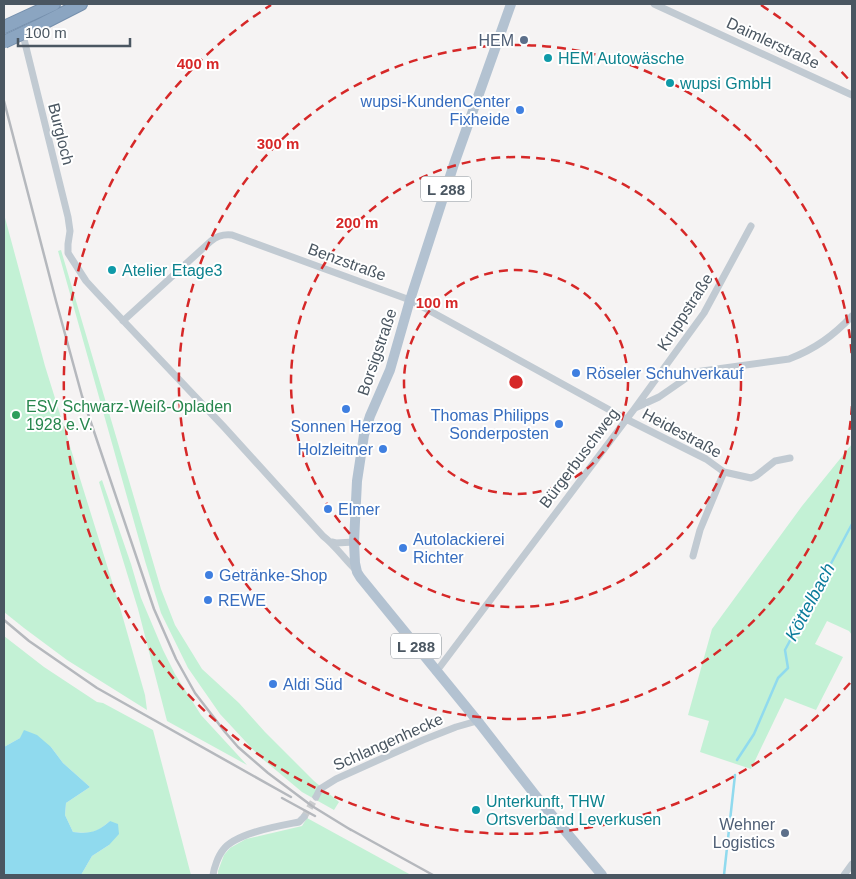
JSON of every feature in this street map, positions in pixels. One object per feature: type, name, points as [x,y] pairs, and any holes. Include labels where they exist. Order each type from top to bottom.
[{"type":"highway","points":[[4,42],[36,28],[81,4]]},
{"type":"highway","points":[[4,27],[48,7]]},
{"type":"main road","name":"Borsigstraße","points":[[357,572],[354,542],[357,481],[364,435],[390,370],[410,300],[454,164],[510,5]]},
{"type":"main road","name":"L 288","points":[[357,572],[536,796],[602,875]]},
{"type":"street","name":"Daimlerstraße","points":[[654,4],[852,95]]},
{"type":"street","name":"Burgloch","points":[[20,26],[68,217],[70,231],[67,250],[86,281],[123,321]]},
{"type":"street","name":"Kruppstraße","points":[[635,408],[704,313],[750,226]]},
{"type":"street","name":"Benzstraße","points":[[123,321],[211,241],[218,236],[232,235],[410,300],[626,419]]},
{"type":"street","name":"Bürgerbuschweg","points":[[436,672],[635,408],[659,397],[695,372],[789,359],[801,354],[837,332],[852,316]]},
{"type":"street","points":[[123,321],[224,427],[323,536],[336,544],[354,542]]},
{"type":"street","name":"Heidestraße","points":[[626,419],[706,459],[724,472],[752,478],[775,461],[790,458]]},
{"type":"street","name":"Heidestraße","points":[[693,556],[700,530],[724,472]]},
{"type":"street","points":[[332,542],[357,572]]},
{"type":"street","name":"Schlangenhecke","points":[[316,797],[320,789],[336,779],[423,740],[477,720]]},
{"type":"street","points":[[213,875],[222,850],[229,844],[248,834],[299,822],[304,817]]},
{"type":"street","points":[[844,875],[852,864]]},
{"type":"green space","points":[[4,214],[45,366],[119,604],[145,695],[147,710],[67,660],[4,612]]},
{"type":"green space","points":[[61,250],[161,589],[175,625],[202,669],[239,703],[314,781],[339,802],[334,810],[302,792],[259,756],[220,714],[188,668],[161,613],[58,251]]},
{"type":"green space","points":[[852,444],[852,635],[849,631],[827,621],[815,644],[843,657],[816,710],[785,698],[751,769],[700,752],[709,721],[688,715],[712,629],[802,506]]},
{"type":"green space","points":[[102,480],[141,598],[175,674],[201,715],[247,765],[167,721],[138,609],[99,482]]},
{"type":"green space","points":[[4,636],[44,667],[97,702],[103,703],[153,730],[191,875],[81,875],[92,856],[109,845],[110,821],[93,832],[73,832],[65,815],[66,803],[90,787],[63,763],[51,747],[20,738],[4,747]]},
{"type":"green space","points":[[307,818],[411,875],[218,875],[224,855],[230,848],[246,839],[302,826]]},
{"type":"water","points":[[24,730],[37,735],[51,747],[63,763],[90,787],[66,803],[65,815],[73,832],[85,833],[93,831],[110,821],[118,824],[119,834],[109,845],[92,856],[81,875],[4,875],[4,747],[20,738]]},
{"type":"waterway","name":"Köttelbach","points":[[737,760],[754,734],[778,678],[788,668],[785,650],[852,524]]},
{"type":"waterway","name":"Köttelbach","points":[[724,875],[735,775]]},
{"type":"tunnel","points":[[304,817],[316,797]]},
{"type":"railway","points":[[4,101],[82,396],[154,609],[176,659],[195,693],[238,747],[268,773],[312,806],[351,830]]},
{"type":"railway","points":[[4,620],[29,641],[97,688],[291,797]]},
{"type":"railway","points":[[282,798],[315,816]]},
{"type":"railway","points":[[346,827],[433,875]]},
{"type":"place","name":"HEM","points":[[524,40]]},
{"type":"place","name":"HEM Autowäsche","points":[[548,58]]},
{"type":"place","name":"wupsi GmbH","points":[[670,83]]},
{"type":"place","name":"wupsi-KundenCenter Fixheide","points":[[520,110]]},
{"type":"place","name":"Atelier Etage3","points":[[112,270]]},
{"type":"place","name":"Röseler Schuhverkauf","points":[[576,373]]},
{"type":"place","name":"Sonnen Herzog","points":[[346,409]]},
{"type":"place","name":"ESV Schwarz-Weiß-Opladen 1928 e.V.","points":[[16,415]]},
{"type":"place","name":"Thomas Philipps Sonderposten","points":[[559,424]]},
{"type":"place","name":"Holzleitner","points":[[383,449]]},
{"type":"place","name":"Elmer","points":[[328,509]]},
{"type":"place","name":"Autolackierei Richter","points":[[403,548]]},
{"type":"place","name":"Getränke-Shop","points":[[209,575]]},
{"type":"place","name":"REWE","points":[[208,600]]},
{"type":"place","name":"Aldi Süd","points":[[273,684]]},
{"type":"place","name":"Unterkunft, THW Ortsverband Leverkusen","points":[[476,810]]},
{"type":"place","name":"Wehner Logistics","points":[[785,833]]}]
